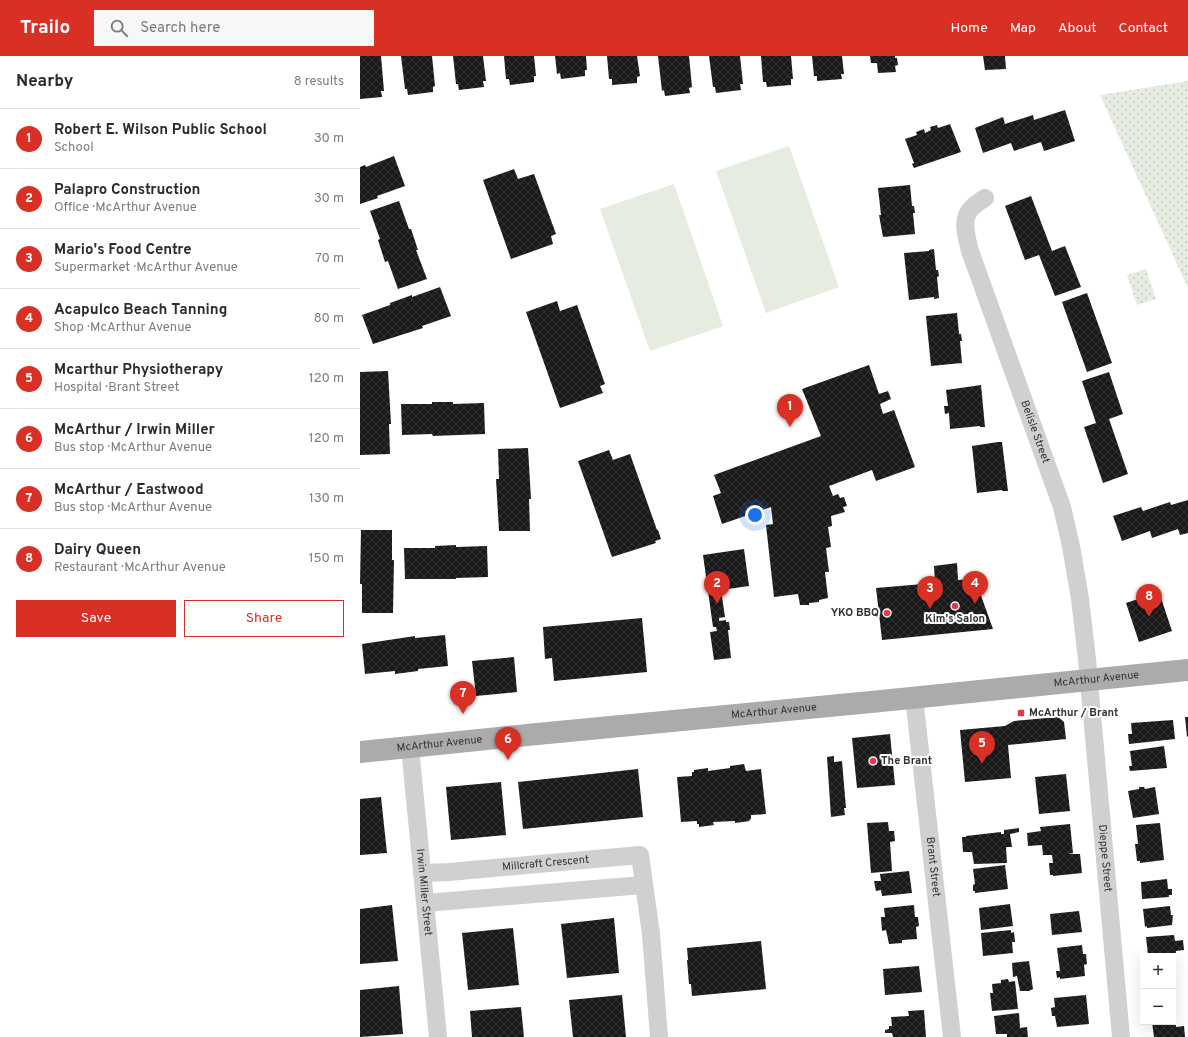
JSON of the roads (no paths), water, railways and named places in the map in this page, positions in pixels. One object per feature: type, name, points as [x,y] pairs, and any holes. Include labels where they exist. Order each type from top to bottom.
[{"type":"main road","name":"McArthur Avenue","points":[[360,752],[1188,670]]},
{"type":"street","name":"Belisle Street","points":[[986,198],[970,209],[965,217],[966,236],[970,251],[1062,508],[1071,546],[1080,599],[1088,680]]},
{"type":"street","name":"Dieppe Street","points":[[1088,680],[1121,1037]]},
{"type":"street","name":"Brant Street","points":[[914,697],[952,1037]]},
{"type":"street","name":"Irwin Miller Street","points":[[410,747],[438,1037]]},
{"type":"street","name":"Millcraft Crescent","points":[[422,873],[640,855],[651,934],[659,1037]]},
{"type":"street","points":[[425,904],[643,885]]},
{"type":"place","name":"Robert E. Wilson Public School","points":[[790,427]]},
{"type":"place","name":"Palapro Construction","points":[[717,604]]},
{"type":"place","name":"Acapulco Beach Tanning","points":[[975,604]]},
{"type":"place","name":"Kim's Salon","points":[[955,606]]},
{"type":"place","name":"Mario's Food Centre","points":[[930,609]]},
{"type":"place","name":"YKO BBQ","points":[[887,613]]},
{"type":"place","name":"Dairy Queen","points":[[1149,617]]},
{"type":"place","name":"McArthur / Brant","points":[[1021,713]]},
{"type":"place","name":"McArthur / Eastwood","points":[[463,714]]},
{"type":"place","name":"McArthur / Irwin Miller","points":[[508,760]]},
{"type":"place","name":"The Brant","points":[[873,761]]},
{"type":"place","name":"Mcarthur Physiotherapy","points":[[982,764]]}]
